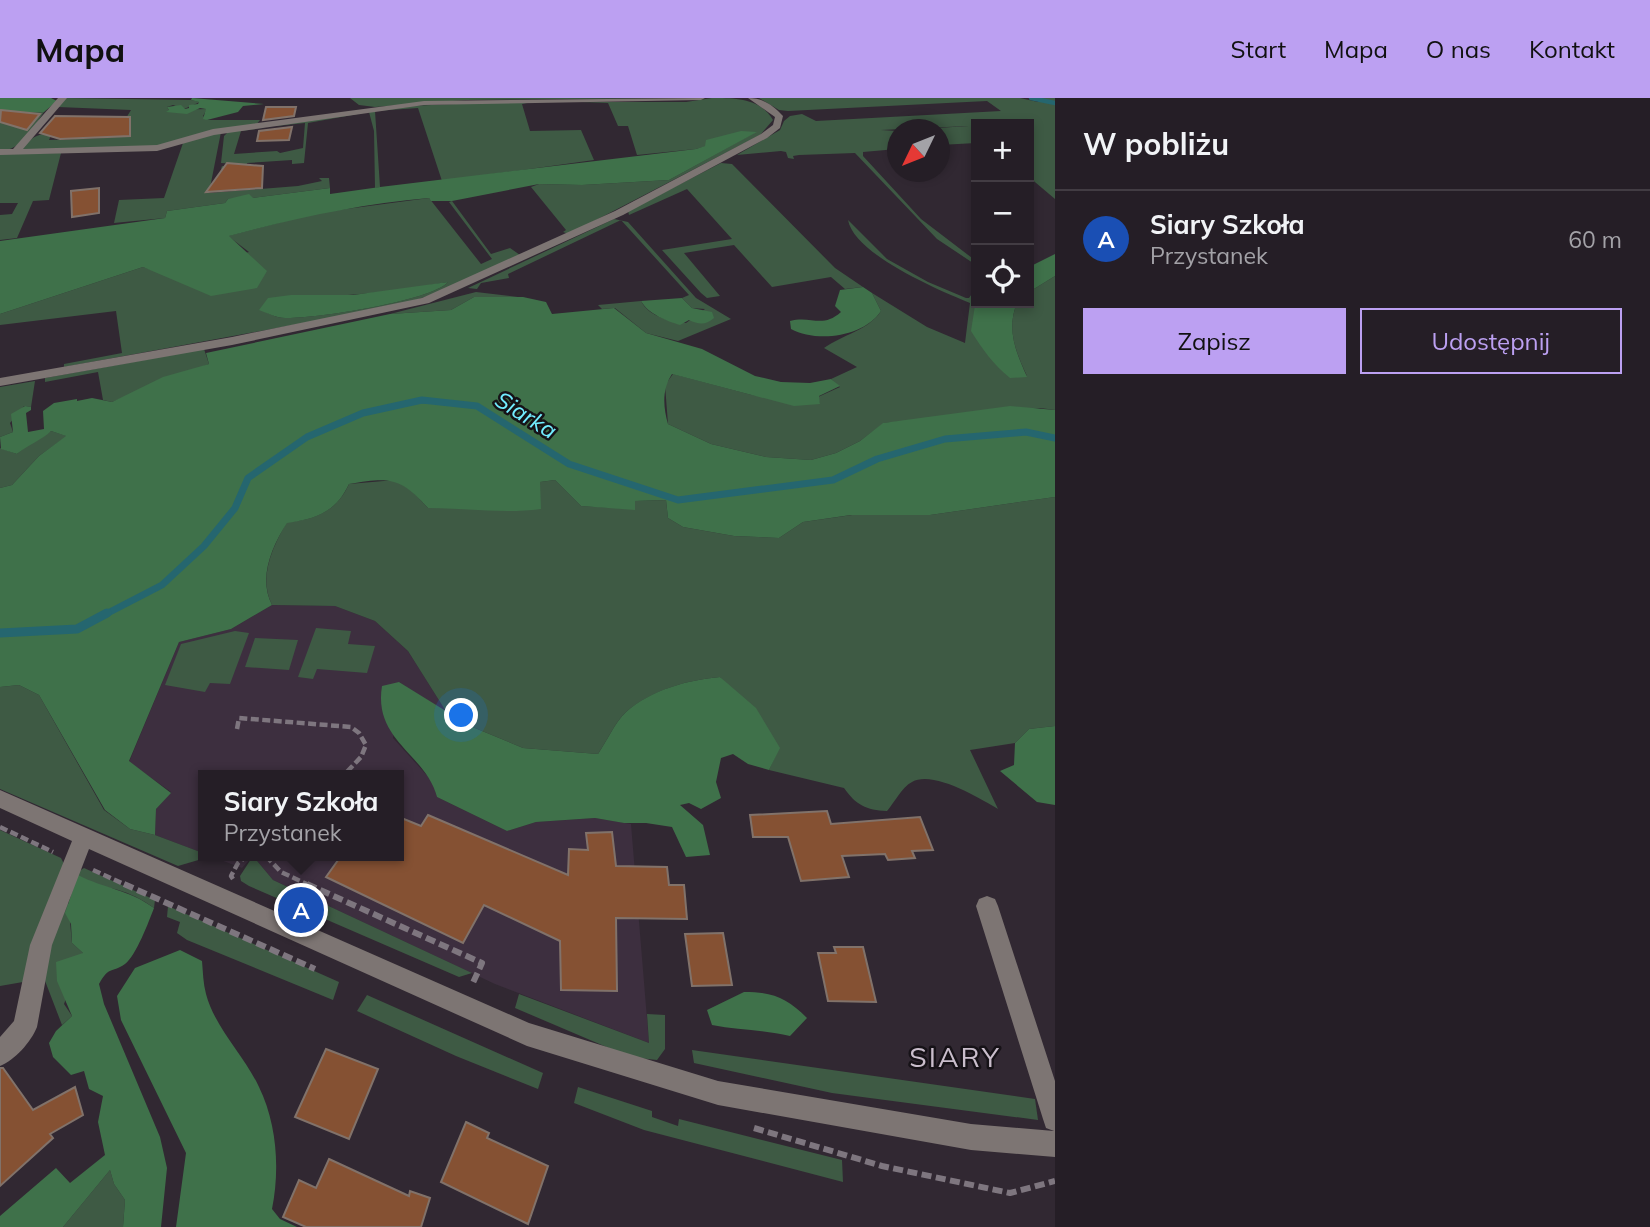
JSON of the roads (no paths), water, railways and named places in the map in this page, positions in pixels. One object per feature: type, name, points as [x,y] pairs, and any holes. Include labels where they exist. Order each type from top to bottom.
[{"type":"street","points":[[16,151],[33,134],[46,113],[63,98]]},
{"type":"street","points":[[0,152],[157,148],[213,132],[424,103],[701,98]]},
{"type":"street","points":[[0,382],[232,341],[425,301],[619,213],[764,136],[778,125],[779,116],[768,106],[752,98]]},
{"type":"street","points":[[0,800],[527,1034],[718,1093],[971,1137],[1055,1140],[986,906]]},
{"type":"street","points":[[0,1054],[25,1027],[41,945],[85,836]]},
{"type":"waterway","points":[[1031,98],[1055,103]]},
{"type":"waterway","name":"Siarka","points":[[104,615],[162,585],[204,546],[235,508],[248,478],[307,437],[363,413],[417,401]]},
{"type":"waterway","name":"Siarka","points":[[417,401],[431,401]]},
{"type":"waterway","name":"Siarka","points":[[417,401],[431,401]]},
{"type":"waterway","name":"Siarka","points":[[431,401],[477,406],[569,464],[678,500],[833,480],[877,459],[945,439],[1026,432],[1055,438]]},
{"type":"waterway","name":"Siarka","points":[[0,633],[77,629],[107,613]]},
{"type":"place","name":"Siary Szkoła","points":[[301,910]]},
{"type":"district","name":"SIARY","points":[[955,1057]]}]
